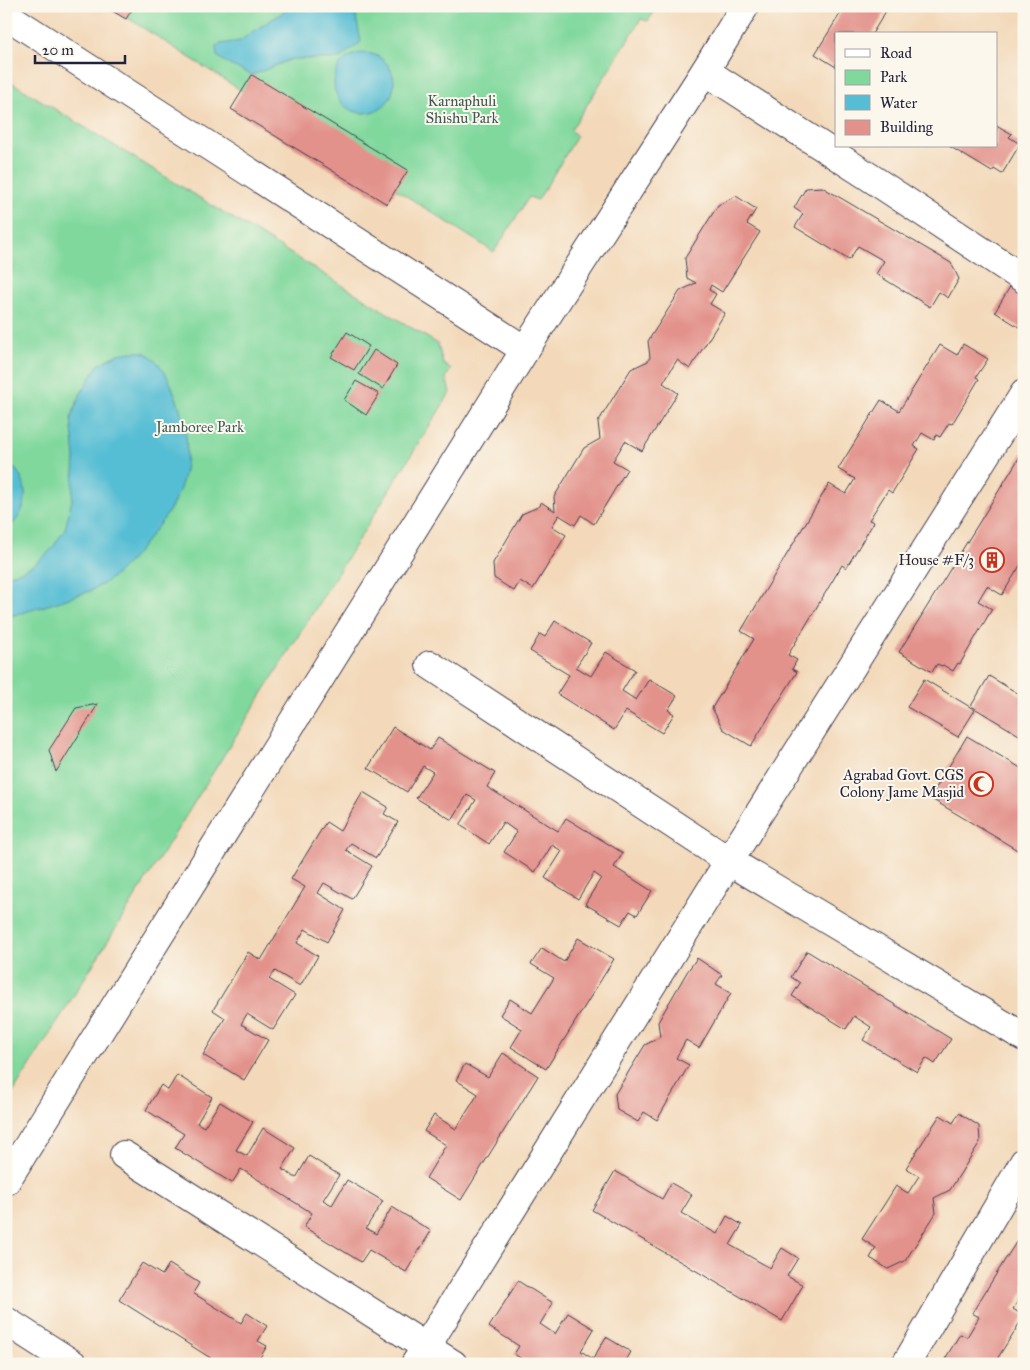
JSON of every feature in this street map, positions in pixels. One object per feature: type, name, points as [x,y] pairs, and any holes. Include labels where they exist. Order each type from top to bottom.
[{"type":"street","points":[[6,1181],[525,350],[745,6]]},
{"type":"street","points":[[6,15],[525,350]]},
{"type":"street","points":[[705,71],[1024,279]]},
{"type":"street","points":[[421,1356],[729,861],[1024,394]]},
{"type":"street","points":[[430,665],[729,861],[1024,1037]]},
{"type":"street","points":[[124,1155],[421,1356],[453,1364]]},
{"type":"street","points":[[906,1364],[1024,1162]]},
{"type":"street","points":[[6,1321],[73,1364]]},
{"type":"green space","name":"Karnaphuli Shishu Park","points":[[109,6],[657,6],[648,21],[641,19],[571,130],[577,136],[538,200],[529,197],[494,252]]},
{"type":"green space","name":"Jamboree Park","points":[[6,79],[438,344],[443,364],[451,369],[446,377],[450,393],[6,1104]]},
{"type":"water","points":[[293,6],[354,6],[361,42],[339,59],[292,59],[252,75],[230,65],[217,56],[216,46],[240,41]]},
{"type":"water","points":[[364,53],[381,58],[389,66],[394,83],[389,100],[381,108],[364,113],[347,108],[339,100],[334,83],[339,66],[347,58]]},
{"type":"water","points":[[144,352],[156,360],[167,376],[179,406],[186,433],[187,447],[184,474],[174,502],[166,516],[137,553],[118,573],[104,584],[89,591],[6,617],[6,576],[35,564],[51,550],[65,529],[72,500],[75,458],[71,418],[81,393],[98,365],[118,354]]},
{"type":"water","points":[[6,462],[20,476],[24,485],[25,495],[24,505],[20,514],[6,529]]},
{"type":"building","points":[[104,6],[134,6],[126,19]]},
{"type":"building","points":[[845,6],[889,6],[873,32],[835,32],[835,66],[815,54]]},
{"type":"building","points":[[252,75],[408,170],[387,204],[231,109]]},
{"type":"building","points":[[998,126],[1012,134],[1009,137],[1020,144],[1002,174],[994,169],[992,172],[952,148],[998,148]]},
{"type":"building","points":[[822,187],[951,263],[959,279],[948,298],[939,292],[930,307],[876,274],[884,261],[858,246],[849,260],[795,227],[803,214],[794,208],[806,188]]},
{"type":"building","points":[[736,196],[756,209],[747,224],[760,232],[722,292],[711,285],[709,290],[716,294],[710,304],[725,313],[690,369],[677,360],[663,383],[678,393],[642,451],[625,441],[613,461],[627,469],[594,524],[581,515],[575,525],[559,515],[552,526],[566,535],[533,589],[520,581],[514,591],[494,578],[493,563],[522,514],[540,506],[541,502],[555,511],[554,497],[584,448],[600,439],[598,422],[631,369],[648,361],[650,357],[648,341],[680,291],[696,283],[687,278],[685,258],[718,205]]},
{"type":"building","points":[[1011,285],[1024,293],[1024,326],[1022,329],[995,312]]},
{"type":"building","points":[[347,332],[369,346],[354,370],[331,357]]},
{"type":"building","points":[[963,344],[988,359],[976,377],[979,379],[952,424],[949,423],[940,437],[936,435],[934,440],[922,433],[914,446],[919,449],[892,493],[888,490],[869,520],[874,522],[846,568],[842,565],[788,655],[797,660],[792,669],[797,672],[751,746],[723,729],[712,708],[754,639],[741,631],[829,484],[846,494],[855,479],[838,469],[881,400],[899,411],[940,345],[957,355]]},
{"type":"building","points":[[374,350],[397,365],[383,389],[359,374]]},
{"type":"building","points":[[356,381],[379,394],[366,415],[344,400]]},
{"type":"building","name":"House #F/3","points":[[1024,450],[1024,559],[1002,595],[987,586],[978,601],[992,609],[960,664],[958,663],[953,671],[937,664],[932,672],[899,652]]},
{"type":"building","points":[[555,621],[591,643],[576,667],[591,676],[606,652],[635,670],[622,691],[636,700],[649,679],[677,696],[668,710],[674,714],[662,733],[626,711],[614,730],[557,694],[569,675],[530,651],[540,634],[545,637]]},
{"type":"building","points":[[989,676],[1024,697],[1024,738],[971,706]]},
{"type":"building","points":[[924,679],[975,710],[958,737],[907,707]]},
{"type":"building","points":[[98,704],[56,772],[49,750],[76,708]]},
{"type":"building","points":[[393,727],[430,750],[438,738],[495,773],[487,787],[558,831],[566,818],[623,853],[614,867],[652,891],[637,915],[630,911],[621,925],[585,904],[601,878],[594,873],[578,899],[545,878],[562,851],[552,845],[535,872],[504,852],[517,832],[503,822],[489,844],[460,825],[476,800],[467,795],[452,820],[416,798],[433,772],[423,766],[407,792],[368,768]]},
{"type":"building","name":"Agrabad Govt. CGS Colony Jame Masjid","points":[[967,736],[1024,770],[1024,843],[1019,851],[930,798]]},
{"type":"building","points":[[363,792],[388,807],[384,814],[398,822],[376,858],[351,843],[346,850],[372,866],[352,899],[324,883],[318,893],[345,910],[327,942],[305,929],[297,943],[318,956],[300,986],[275,971],[269,979],[295,995],[273,1030],[247,1014],[241,1024],[268,1040],[244,1080],[203,1055],[225,1018],[213,1010],[248,952],[261,960],[305,887],[291,879],[326,822],[340,831]]},
{"type":"building","points":[[578,938],[614,959],[546,1069],[511,1047],[522,1029],[500,1015],[510,999],[532,1013],[554,978],[531,964],[542,948],[564,962]]},
{"type":"building","points":[[807,951],[951,1039],[935,1064],[926,1058],[917,1072],[863,1040],[871,1027],[854,1016],[846,1029],[792,996],[800,983],[791,977]]},
{"type":"building","points":[[697,958],[722,975],[716,984],[731,993],[699,1048],[686,1040],[676,1058],[689,1065],[657,1120],[644,1112],[638,1122],[617,1110],[615,1094],[645,1045],[660,1037],[658,1022]]},
{"type":"building","points":[[503,1053],[538,1076],[461,1200],[426,1178],[446,1145],[424,1131],[434,1115],[456,1129],[478,1094],[456,1080],[465,1064],[488,1077]]},
{"type":"building","points":[[177,1075],[212,1097],[197,1123],[204,1127],[220,1102],[253,1122],[236,1150],[247,1156],[263,1128],[295,1148],[282,1169],[296,1178],[309,1156],[339,1175],[323,1200],[332,1205],[347,1180],[383,1201],[366,1228],[376,1234],[392,1207],[431,1231],[406,1272],[369,1250],[361,1262],[304,1227],[312,1213],[241,1169],[232,1183],[175,1148],[184,1134],[146,1110],[161,1085],[168,1090]]},
{"type":"building","points":[[959,1113],[979,1126],[980,1142],[950,1190],[934,1198],[936,1213],[905,1261],[888,1269],[870,1258],[876,1248],[862,1239],[896,1186],[908,1193],[919,1176],[906,1168],[940,1115],[953,1123]]},
{"type":"building","points":[[615,1171],[662,1199],[671,1183],[692,1195],[681,1213],[717,1234],[727,1216],[742,1225],[730,1245],[770,1268],[782,1248],[798,1258],[787,1276],[803,1285],[782,1321],[592,1210]]},
{"type":"building","points":[[1018,1239],[1024,1243],[1024,1291],[1013,1309],[1024,1316],[994,1364],[942,1364],[960,1334],[967,1337],[979,1317],[972,1313]]},
{"type":"building","points":[[142,1263],[162,1275],[169,1264],[199,1283],[193,1293],[241,1323],[247,1313],[267,1326],[258,1341],[267,1346],[256,1364],[220,1364],[119,1300]]},
{"type":"building","points":[[518,1281],[553,1303],[540,1324],[555,1334],[568,1313],[594,1329],[581,1351],[593,1359],[606,1337],[631,1352],[624,1364],[530,1364],[514,1354],[519,1346],[489,1327]]},
{"type":"place","name":"House #F/3","points":[[992,560]]},
{"type":"place","name":"Agrabad Govt. CGS Colony Jame Masjid","points":[[981,784]]}]
